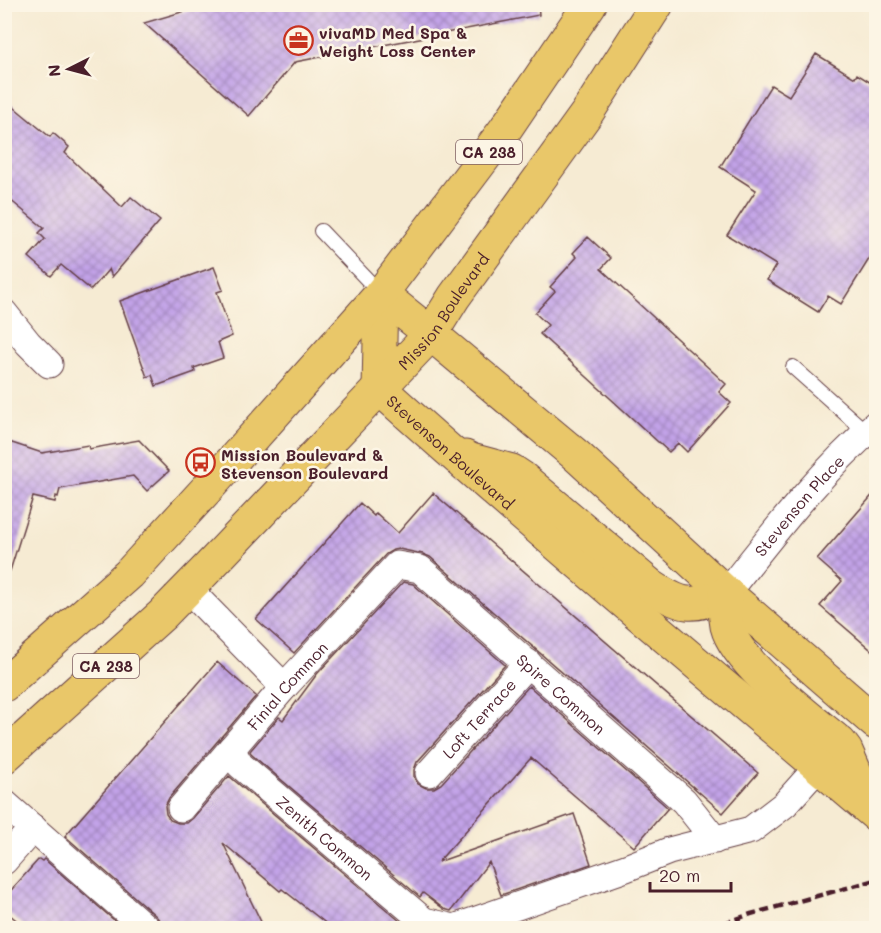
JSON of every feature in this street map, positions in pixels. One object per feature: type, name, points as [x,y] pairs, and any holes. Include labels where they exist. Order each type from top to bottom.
[{"type":"main road","name":"CA 238","points":[[4,685],[129,574],[381,294],[497,140],[590,4]]},
{"type":"main road","name":"Mission Boulevard","points":[[4,757],[188,589],[432,334],[454,297],[587,112],[657,4]]},
{"type":"main road","points":[[381,294],[577,456],[726,593],[876,723]]},
{"type":"main road","name":"Stevenson Boulevard","points":[[381,294],[379,388],[447,449],[876,815]]},
{"type":"main road","points":[[447,449],[471,460],[512,471],[521,477],[666,596],[682,603],[700,604],[726,593]]},
{"type":"main road","points":[[726,593],[727,626],[732,638],[762,676],[840,743],[856,774],[876,804]]},
{"type":"street","points":[[4,313],[16,340],[49,364]]},
{"type":"street","name":"Stevenson Place","points":[[726,593],[802,498],[871,428]]},
{"type":"street","name":"Spire Common","points":[[397,565],[420,569],[684,801],[716,840]]},
{"type":"street","name":"Finial Common","points":[[181,808],[284,687],[397,565]]},
{"type":"street","points":[[188,589],[284,687]]},
{"type":"street","name":"Loft Terrace","points":[[429,773],[528,663]]},
{"type":"street","name":"Zenith Common","points":[[231,749],[240,765],[424,921],[454,928],[626,868],[669,850],[716,840]]},
{"type":"street","points":[[716,840],[751,830],[785,804],[819,766]]},
{"type":"street","points":[[4,803],[146,928]]},
{"type":"street","points":[[4,861],[33,828]]},
{"type":"lane","points":[[321,231],[381,294]]},
{"type":"lane","points":[[793,367],[871,428]]},
{"type":"building","points":[[209,4],[538,4],[539,15],[295,62],[249,116],[144,23]]},
{"type":"building","points":[[816,54],[855,78],[857,74],[876,86],[876,248],[841,304],[828,296],[818,312],[767,280],[776,265],[727,235],[756,190],[720,167],[771,85],[789,96]]},
{"type":"building","points":[[4,99],[50,137],[53,133],[69,147],[65,153],[122,207],[131,197],[160,221],[112,277],[109,269],[91,290],[61,265],[51,276],[29,257],[45,239],[39,233],[44,228],[9,199],[12,195],[4,188]]},
{"type":"building","points":[[588,237],[611,258],[601,269],[726,384],[719,392],[731,403],[687,452],[678,443],[669,452],[540,334],[548,325],[535,313],[555,291],[550,287],[577,257],[573,253]]},
{"type":"building","points":[[214,267],[223,290],[217,292],[232,336],[218,342],[223,358],[194,368],[195,372],[156,386],[152,375],[147,377],[120,301]]},
{"type":"building","points":[[139,440],[169,471],[147,491],[133,476],[60,489],[55,502],[33,497],[10,571],[4,571],[4,458],[9,442],[42,453],[88,445],[89,449]]},
{"type":"building","points":[[876,491],[876,654],[820,606],[842,581],[817,559]]},
{"type":"building","points":[[433,493],[758,773],[723,813],[430,557],[423,554],[399,549],[386,554],[294,653],[256,619],[360,503],[374,516],[376,513],[398,533]]},
{"type":"building","points":[[403,582],[413,584],[505,665],[417,762],[414,777],[418,784],[426,788],[434,788],[441,784],[529,686],[668,808],[634,847],[531,758],[438,862],[574,814],[591,864],[501,895],[489,862],[451,911],[444,909],[423,893],[420,897],[252,755],[250,751],[279,717],[283,720],[317,674]]},
{"type":"building","points":[[217,662],[256,696],[169,798],[165,806],[170,820],[187,823],[229,776],[401,922],[396,928],[332,928],[282,889],[280,891],[223,843],[264,928],[161,928],[161,922],[156,916],[65,836]]},
{"type":"building","points":[[39,859],[42,861],[44,859],[123,928],[26,928],[4,910],[4,898]]},
{"type":"railway","points":[[710,928],[751,914],[876,880]]},
{"type":"place","name":"vivaMD Med Spa & Weight Loss Center","points":[[298,41]]},
{"type":"place","name":"Mission Boulevard & Stevenson Boulevard","points":[[200,463]]}]
